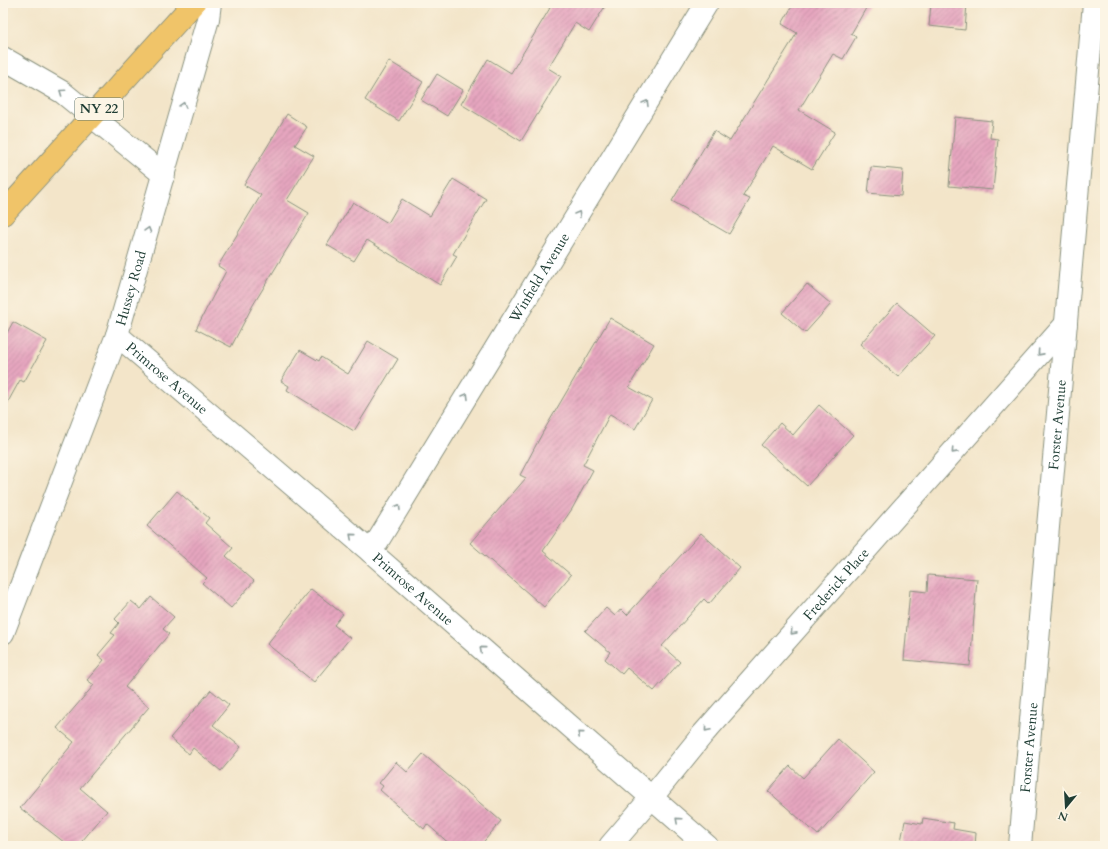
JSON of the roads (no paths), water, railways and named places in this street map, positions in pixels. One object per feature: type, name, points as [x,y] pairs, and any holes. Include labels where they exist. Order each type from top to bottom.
[{"type":"main road","name":"NY 22","points":[[3,214],[194,3]]},
{"type":"street","name":"Hussey Road","points":[[3,633],[117,334],[208,19],[210,3]]},
{"type":"street","name":"Winfield Avenue","points":[[371,552],[707,3]]},
{"type":"street","name":"Forster Avenue","points":[[1020,846],[1094,3]]},
{"type":"street","points":[[3,58],[62,92],[164,175]]},
{"type":"street","name":"Frederick Place","points":[[610,846],[703,734],[1066,324]]},
{"type":"street","name":"Primrose Avenue","points":[[117,334],[371,552],[707,846]]}]
